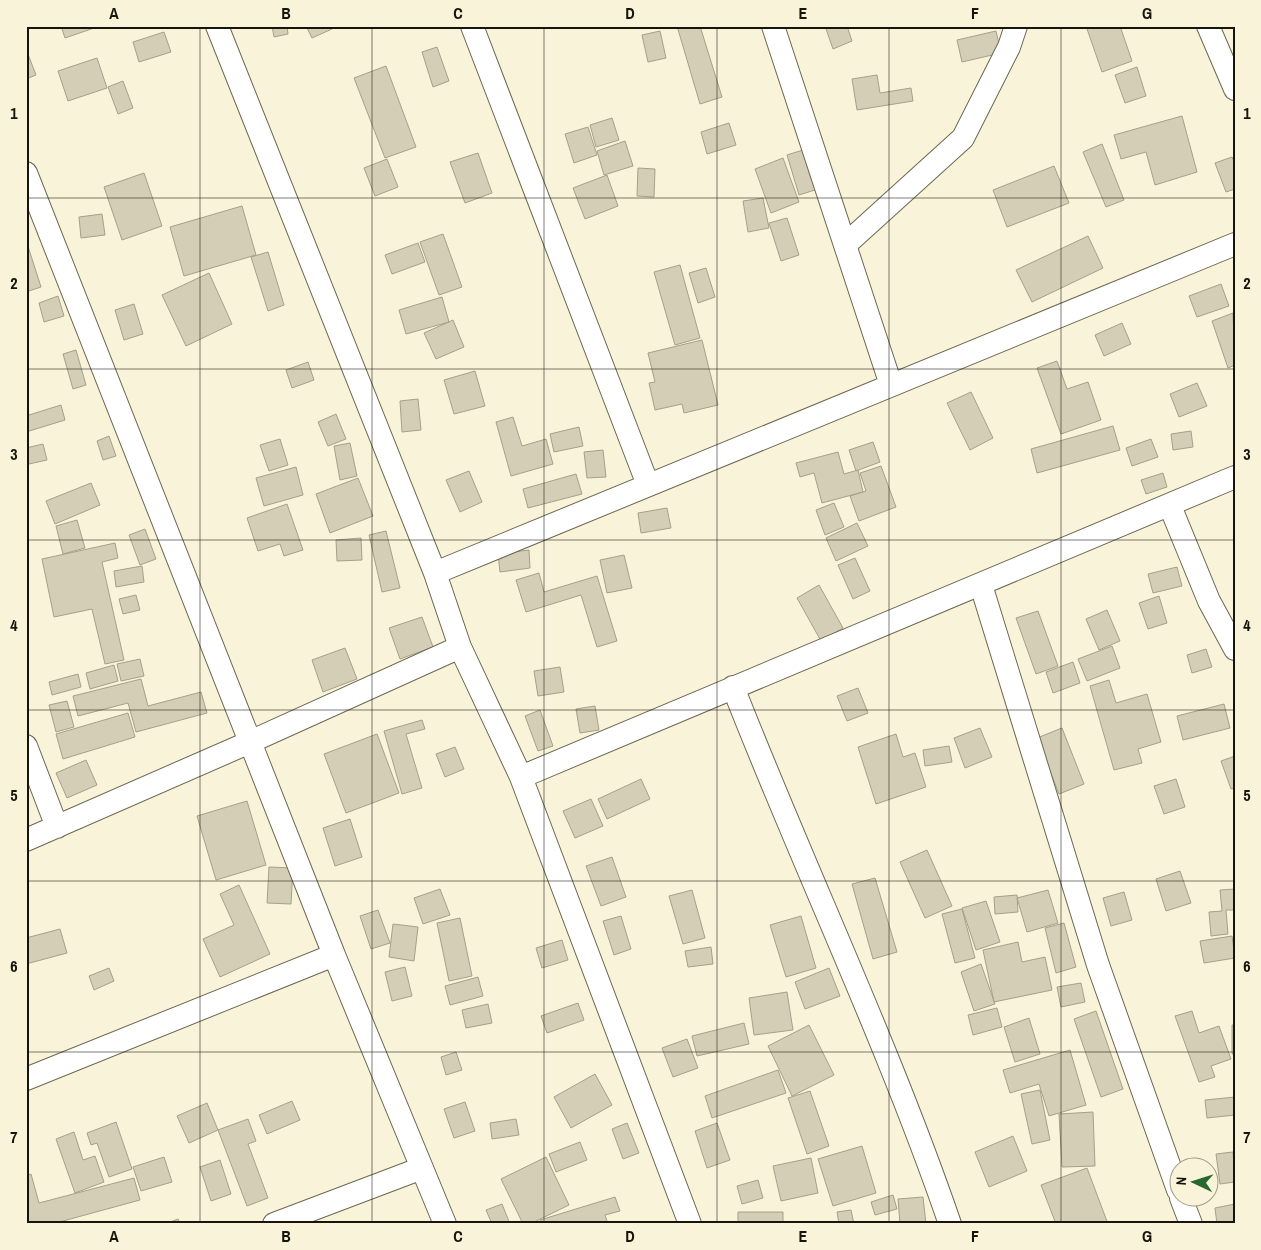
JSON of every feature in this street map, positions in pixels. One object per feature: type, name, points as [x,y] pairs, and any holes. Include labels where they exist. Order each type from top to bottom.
[{"type":"street","points":[[217,26],[435,573],[460,646],[521,777],[690,1224]]},
{"type":"street","points":[[472,26],[648,485]]},
{"type":"street","points":[[773,26],[891,385]]},
{"type":"street","points":[[845,245],[963,138],[1009,47],[1016,26]]},
{"type":"street","points":[[1208,26],[1235,89]]},
{"type":"street","points":[[26,173],[334,955],[445,1224]]},
{"type":"street","points":[[435,573],[1235,244]]},
{"type":"street","points":[[521,777],[1235,478]]},
{"type":"street","points":[[1170,506],[1209,601],[1235,650]]},
{"type":"street","points":[[981,585],[1098,965],[1168,1162]]},
{"type":"street","points":[[26,840],[250,742],[460,646]]},
{"type":"street","points":[[733,687],[778,803],[818,890],[871,1021],[950,1224]]},
{"type":"street","points":[[26,746],[57,826]]},
{"type":"street","points":[[26,1080],[334,955]]},
{"type":"street","points":[[274,1224],[422,1168]]},
{"type":"street","points":[[1184,1208],[1190,1224]]},
{"type":"building","points":[[61,26],[100,26],[65,38]]},
{"type":"building","points":[[272,26],[287,26],[288,34],[274,37]]},
{"type":"building","points":[[306,26],[331,26],[332,29],[312,38]]},
{"type":"building","points":[[677,26],[700,26],[722,97],[700,104]]},
{"type":"building","points":[[825,26],[847,26],[852,41],[833,49]]},
{"type":"building","points":[[1086,26],[1120,26],[1132,61],[1102,72]]},
{"type":"building","points":[[660,31],[666,58],[648,62],[642,35]]},
{"type":"building","points":[[996,31],[1001,53],[962,62],[957,40]]},
{"type":"building","points":[[164,32],[171,52],[139,62],[133,42]]},
{"type":"building","points":[[437,47],[449,81],[433,87],[422,52]]},
{"type":"building","points":[[26,49],[36,75],[26,79]]},
{"type":"building","points":[[97,58],[107,88],[68,101],[58,71]]},
{"type":"building","points":[[386,66],[416,147],[385,158],[354,78]]},
{"type":"building","points":[[1137,67],[1146,96],[1125,103],[1115,75]]},
{"type":"building","points":[[877,75],[880,93],[911,88],[913,101],[857,110],[852,79]]},
{"type":"building","points":[[123,81],[133,108],[118,114],[108,87]]},
{"type":"building","points":[[1182,116],[1197,172],[1155,185],[1146,152],[1121,159],[1114,135]]},
{"type":"building","points":[[612,118],[619,140],[596,147],[590,125]]},
{"type":"building","points":[[729,123],[736,145],[707,154],[701,132]]},
{"type":"building","points":[[588,127],[597,155],[574,163],[565,134]]},
{"type":"building","points":[[625,141],[633,166],[604,175],[597,151]]},
{"type":"building","points":[[1102,144],[1124,200],[1106,207],[1083,152]]},
{"type":"building","points":[[806,149],[818,189],[799,195],[787,155]]},
{"type":"building","points":[[478,153],[492,193],[465,203],[450,162]]},
{"type":"building","points":[[1232,157],[1235,163],[1235,189],[1226,192],[1215,163]]},
{"type":"building","points":[[783,158],[799,202],[771,213],[755,169]]},
{"type":"building","points":[[387,159],[398,187],[375,196],[364,168]]},
{"type":"building","points":[[1054,166],[1069,203],[1007,227],[993,190]]},
{"type":"building","points":[[638,168],[655,169],[654,197],[637,196]]},
{"type":"building","points":[[144,173],[162,226],[122,240],[104,187]]},
{"type":"building","points":[[607,175],[618,206],[585,219],[573,188]]},
{"type":"building","points":[[763,198],[769,228],[748,232],[743,201]]},
{"type":"building","points":[[242,206],[256,255],[184,276],[170,227]]},
{"type":"building","points":[[102,214],[105,235],[81,238],[79,217]]},
{"type":"building","points":[[787,218],[799,255],[781,261],[769,223]]},
{"type":"building","points":[[443,234],[462,287],[439,295],[420,242]]},
{"type":"building","points":[[1088,236],[1103,268],[1032,302],[1016,270]]},
{"type":"building","points":[[26,240],[41,287],[26,292]]},
{"type":"building","points":[[418,243],[425,262],[392,274],[385,255]]},
{"type":"building","points":[[268,252],[284,305],[268,311],[251,257]]},
{"type":"building","points":[[680,265],[700,338],[675,345],[654,272]]},
{"type":"building","points":[[706,268],[715,297],[698,303],[689,273]]},
{"type":"building","points":[[209,273],[232,324],[186,346],[162,295]]},
{"type":"building","points":[[1221,284],[1229,306],[1197,317],[1189,296]]},
{"type":"building","points":[[58,296],[64,316],[44,322],[39,303]]},
{"type":"building","points":[[442,297],[449,322],[406,334],[399,310]]},
{"type":"building","points":[[134,304],[143,334],[124,340],[115,310]]},
{"type":"building","points":[[1233,313],[1235,365],[1228,368],[1212,321]]},
{"type":"building","points":[[453,320],[464,347],[436,359],[424,333]]},
{"type":"building","points":[[1122,323],[1131,344],[1104,356],[1095,335]]},
{"type":"building","points":[[702,340],[718,405],[684,413],[682,404],[655,410],[649,383],[655,382],[648,353]]},
{"type":"building","points":[[76,350],[86,385],[73,389],[63,354]]},
{"type":"building","points":[[1057,361],[1067,389],[1088,382],[1101,420],[1061,434],[1037,368]]},
{"type":"building","points":[[308,362],[314,380],[292,388],[286,370]]},
{"type":"building","points":[[475,371],[485,406],[454,414],[444,380]]},
{"type":"building","points":[[1197,383],[1207,406],[1179,417],[1170,394]]},
{"type":"building","points":[[971,392],[993,438],[970,450],[947,403]]},
{"type":"building","points":[[418,399],[421,430],[402,432],[400,401]]},
{"type":"building","points":[[61,405],[65,420],[26,432],[26,407],[29,415]]},
{"type":"building","points":[[336,414],[346,439],[328,446],[318,422]]},
{"type":"building","points":[[513,417],[522,446],[546,439],[553,464],[511,476],[496,422]]},
{"type":"building","points":[[1113,426],[1120,450],[1037,473],[1031,449]]},
{"type":"building","points":[[579,427],[583,446],[554,452],[550,434]]},
{"type":"building","points":[[1191,431],[1193,447],[1173,450],[1171,434]]},
{"type":"building","points":[[109,436],[116,456],[103,460],[97,441]]},
{"type":"building","points":[[280,439],[288,465],[269,471],[260,445]]},
{"type":"building","points":[[1151,439],[1158,457],[1132,466],[1126,448]]},
{"type":"building","points":[[873,442],[880,462],[856,471],[849,450]]},
{"type":"building","points":[[350,443],[357,476],[340,480],[334,446]]},
{"type":"building","points":[[43,444],[47,460],[29,464],[26,448]]},
{"type":"building","points":[[603,450],[606,477],[587,478],[584,452]]},
{"type":"building","points":[[838,452],[844,474],[858,470],[863,492],[822,503],[814,473],[800,477],[796,463]]},
{"type":"building","points":[[881,466],[896,507],[859,521],[850,496],[866,491],[860,473]]},
{"type":"building","points":[[296,467],[303,495],[264,506],[256,478]]},
{"type":"building","points":[[469,471],[482,502],[460,512],[446,480]]},
{"type":"building","points":[[1163,473],[1167,487],[1146,494],[1141,480]]},
{"type":"building","points":[[576,474],[582,494],[528,508],[523,489]]},
{"type":"building","points":[[358,478],[373,516],[330,533],[316,494]]},
{"type":"building","points":[[91,483],[100,505],[55,524],[46,501]]},
{"type":"building","points":[[834,503],[844,527],[825,535],[816,510]]},
{"type":"building","points":[[287,504],[303,550],[284,556],[280,544],[258,551],[247,518]]},
{"type":"building","points":[[667,508],[671,528],[641,533],[638,513]]},
{"type":"building","points":[[77,520],[85,548],[63,554],[56,526]]},
{"type":"building","points":[[857,523],[868,546],[836,561],[826,538]]},
{"type":"building","points":[[145,529],[156,559],[140,565],[129,535]]},
{"type":"building","points":[[386,531],[400,588],[382,592],[369,535]]},
{"type":"building","points":[[361,538],[362,560],[337,561],[336,540]]},
{"type":"building","points":[[115,543],[118,558],[102,562],[124,660],[105,664],[92,609],[54,617],[42,559]]},
{"type":"building","points":[[529,550],[530,568],[500,572],[498,554]]},
{"type":"building","points":[[624,555],[632,588],[607,593],[600,560]]},
{"type":"building","points":[[855,558],[870,591],[853,599],[838,565]]},
{"type":"building","points":[[142,566],[144,582],[116,587],[114,571]]},
{"type":"building","points":[[1177,567],[1182,586],[1153,593],[1148,574]]},
{"type":"building","points":[[539,573],[544,592],[597,576],[617,641],[597,647],[581,595],[526,612],[516,580]]},
{"type":"building","points":[[819,585],[843,628],[821,641],[797,598]]},
{"type":"building","points":[[136,595],[140,610],[123,614],[119,599]]},
{"type":"building","points":[[1159,596],[1167,623],[1148,629],[1139,603]]},
{"type":"building","points":[[1107,610],[1120,641],[1099,650],[1086,619]]},
{"type":"building","points":[[1038,611],[1058,666],[1036,674],[1016,618]]},
{"type":"building","points":[[422,617],[433,647],[400,659],[389,628]]},
{"type":"building","points":[[1112,646],[1120,668],[1087,681],[1078,659]]},
{"type":"building","points":[[345,648],[357,679],[323,692],[312,660]]},
{"type":"building","points":[[1206,649],[1212,667],[1192,673],[1187,655]]},
{"type":"building","points":[[140,659],[144,676],[121,681],[117,664]]},
{"type":"building","points":[[1073,662],[1080,683],[1053,693],[1046,672]]},
{"type":"building","points":[[114,665],[118,681],[90,689],[86,673]]},
{"type":"building","points":[[560,667],[564,692],[538,696],[534,671]]},
{"type":"building","points":[[78,674],[81,687],[52,695],[49,682]]},
{"type":"building","points":[[141,679],[148,706],[201,692],[207,713],[136,732],[128,703],[78,716],[73,696]]},
{"type":"building","points":[[1109,680],[1116,703],[1147,694],[1161,742],[1138,749],[1142,763],[1114,770],[1090,686]]},
{"type":"building","points":[[858,688],[868,713],[847,721],[837,696]]},
{"type":"building","points":[[67,701],[74,727],[56,732],[49,705]]},
{"type":"building","points":[[1224,704],[1230,728],[1183,740],[1177,716]]},
{"type":"building","points":[[595,706],[599,730],[580,733],[576,709]]},
{"type":"building","points":[[540,710],[553,746],[538,751],[525,716]]},
{"type":"building","points":[[128,713],[135,737],[63,759],[56,734]]},
{"type":"building","points":[[422,720],[425,729],[406,734],[422,788],[402,794],[384,731]]},
{"type":"building","points":[[980,728],[992,757],[965,768],[954,738]]},
{"type":"building","points":[[1062,728],[1084,784],[1059,794],[1037,738]]},
{"type":"building","points":[[377,734],[399,793],[346,813],[324,754]]},
{"type":"building","points":[[896,734],[903,757],[915,753],[926,787],[876,804],[858,747]]},
{"type":"building","points":[[949,746],[952,762],[925,766],[923,750]]},
{"type":"building","points":[[455,747],[464,769],[445,777],[436,754]]},
{"type":"building","points":[[1235,756],[1235,788],[1231,789],[1221,761]]},
{"type":"building","points":[[86,760],[97,785],[67,798],[56,773]]},
{"type":"building","points":[[641,779],[650,799],[607,819],[598,799]]},
{"type":"building","points":[[1176,779],[1185,807],[1164,814],[1154,786]]},
{"type":"building","points":[[591,799],[603,826],[575,838],[563,811]]},
{"type":"building","points":[[247,801],[266,865],[216,880],[197,816]]},
{"type":"building","points":[[350,819],[362,857],[335,866],[323,828]]},
{"type":"building","points":[[927,850],[952,906],[925,918],[900,862]]},
{"type":"building","points":[[612,857],[626,897],[601,906],[586,866]]},
{"type":"building","points":[[269,867],[293,868],[291,904],[267,903]]},
{"type":"building","points":[[1180,871],[1191,903],[1166,911],[1156,879]]},
{"type":"building","points":[[875,878],[897,952],[873,959],[852,884]]},
{"type":"building","points":[[239,885],[270,954],[220,977],[203,939],[234,925],[220,894]]},
{"type":"building","points":[[440,889],[450,915],[423,924],[414,898]]},
{"type":"building","points":[[1235,889],[1235,910],[1226,910],[1228,934],[1211,936],[1209,912],[1222,911],[1220,890]]},
{"type":"building","points":[[692,890],[705,938],[683,944],[669,896]]},
{"type":"building","points":[[1048,890],[1058,923],[1027,932],[1017,898]]},
{"type":"building","points":[[1124,892],[1132,920],[1111,926],[1103,898]]},
{"type":"building","points":[[1017,895],[1018,912],[995,914],[994,897]]},
{"type":"building","points":[[986,901],[1000,942],[976,950],[962,908]]},
{"type":"building","points":[[962,909],[975,958],[955,963],[942,914]]},
{"type":"building","points":[[378,910],[390,943],[371,949],[360,916]]},
{"type":"building","points":[[621,916],[631,949],[614,955],[603,921]]},
{"type":"building","points":[[801,916],[816,968],[786,977],[770,925]]},
{"type":"building","points":[[460,918],[472,976],[449,981],[437,923]]},
{"type":"building","points":[[1064,923],[1076,967],[1056,973],[1045,928]]},
{"type":"building","points":[[393,924],[418,927],[414,961],[389,957]]},
{"type":"building","points":[[60,929],[67,953],[26,964],[26,938]]},
{"type":"building","points":[[1232,936],[1235,958],[1204,963],[1200,941]]},
{"type":"building","points":[[562,940],[568,960],[542,968],[536,948]]},
{"type":"building","points":[[1018,942],[1022,962],[1045,957],[1052,990],[994,1002],[983,950]]},
{"type":"building","points":[[711,947],[713,964],[688,967],[685,951]]},
{"type":"building","points":[[981,964],[995,1004],[974,1011],[961,972]]},
{"type":"building","points":[[405,967],[412,996],[392,1001],[385,972]]},
{"type":"building","points":[[109,968],[114,981],[94,990],[89,976]]},
{"type":"building","points":[[829,968],[840,996],[805,1009],[795,982]]},
{"type":"building","points":[[478,977],[483,996],[450,1005],[445,986]]},
{"type":"building","points":[[1081,983],[1085,1002],[1061,1007],[1057,987]]},
{"type":"building","points":[[787,992],[793,1030],[754,1035],[749,998]]},
{"type":"building","points":[[578,1003],[584,1020],[547,1033],[541,1016]]},
{"type":"building","points":[[488,1004],[492,1023],[466,1028],[462,1010]]},
{"type":"building","points":[[997,1008],[1002,1027],[973,1035],[968,1015]]},
{"type":"building","points":[[1096,1011],[1123,1089],[1101,1097],[1074,1019]]},
{"type":"building","points":[[1192,1011],[1199,1033],[1219,1026],[1231,1059],[1211,1066],[1215,1077],[1199,1082],[1175,1016]]},
{"type":"building","points":[[1029,1018],[1040,1054],[1015,1062],[1004,1027]]},
{"type":"building","points":[[744,1023],[749,1044],[697,1056],[692,1036]]},
{"type":"building","points":[[809,1025],[834,1075],[792,1096],[768,1046]]},
{"type":"building","points":[[1232,1025],[1235,1025],[1235,1054],[1232,1054]]},
{"type":"building","points":[[687,1039],[698,1068],[673,1077],[662,1048]]},
{"type":"building","points":[[1070,1050],[1086,1105],[1049,1116],[1039,1084],[1010,1093],[1003,1070]]},
{"type":"building","points":[[456,1052],[462,1070],[446,1075],[441,1057]]},
{"type":"building","points":[[778,1070],[786,1093],[712,1118],[705,1096]]},
{"type":"building","points":[[595,1074],[612,1105],[571,1128],[554,1097]]},
{"type":"building","points":[[1040,1090],[1050,1140],[1032,1144],[1021,1094]]},
{"type":"building","points":[[810,1091],[829,1146],[807,1154],[788,1098]]},
{"type":"building","points":[[1235,1097],[1235,1115],[1207,1118],[1205,1100]]},
{"type":"building","points":[[292,1101],[300,1120],[267,1134],[259,1115]]},
{"type":"building","points":[[465,1102],[475,1131],[454,1138],[444,1109]]},
{"type":"building","points":[[207,1103],[218,1130],[189,1143],[177,1116]]},
{"type":"building","points":[[1093,1112],[1095,1166],[1062,1167],[1059,1114]]},
{"type":"building","points":[[248,1119],[256,1141],[248,1144],[268,1198],[247,1206],[218,1130]]},
{"type":"building","points":[[516,1119],[519,1135],[492,1139],[490,1123]]},
{"type":"building","points":[[116,1122],[132,1169],[109,1177],[97,1143],[91,1145],[87,1133]]},
{"type":"building","points":[[627,1123],[639,1153],[623,1159],[612,1129]]},
{"type":"building","points":[[717,1123],[730,1160],[707,1168],[695,1131]]},
{"type":"building","points":[[74,1132],[83,1160],[95,1156],[104,1182],[75,1193],[56,1139]]},
{"type":"building","points":[[1013,1136],[1027,1171],[989,1187],[975,1152]]},
{"type":"building","points":[[580,1142],[587,1160],[556,1172],[549,1154]]},
{"type":"building","points":[[862,1146],[876,1193],[833,1206],[818,1159]]},
{"type":"building","points":[[1233,1152],[1235,1182],[1220,1184],[1216,1154]]},
{"type":"building","points":[[164,1157],[172,1182],[141,1191],[133,1167]]},
{"type":"building","points":[[546,1157],[569,1205],[530,1224],[523,1224],[501,1179]]},
{"type":"building","points":[[811,1158],[818,1193],[781,1201],[773,1166]]},
{"type":"building","points":[[220,1160],[231,1194],[211,1201],[200,1167]]},
{"type":"building","points":[[1087,1168],[1108,1224],[1056,1224],[1041,1185]]},
{"type":"building","points":[[31,1174],[39,1203],[134,1178],[140,1200],[52,1224],[26,1224],[26,1176]]},
{"type":"building","points":[[758,1180],[763,1198],[742,1204],[737,1186]]},
{"type":"building","points":[[893,1195],[897,1209],[875,1215],[871,1202]]},
{"type":"building","points":[[615,1197],[620,1211],[605,1215],[608,1224],[541,1224],[540,1220]]},
{"type":"building","points":[[923,1197],[926,1224],[900,1224],[898,1199]]},
{"type":"building","points":[[502,1204],[510,1224],[492,1224],[486,1210]]},
{"type":"building","points":[[1235,1204],[1235,1224],[1217,1224],[1215,1208]]},
{"type":"building","points":[[851,1210],[854,1224],[839,1224],[837,1212]]},
{"type":"building","points":[[738,1212],[783,1212],[783,1224],[738,1224]]},
{"type":"building","points":[[178,1219],[180,1224],[165,1224]]}]
